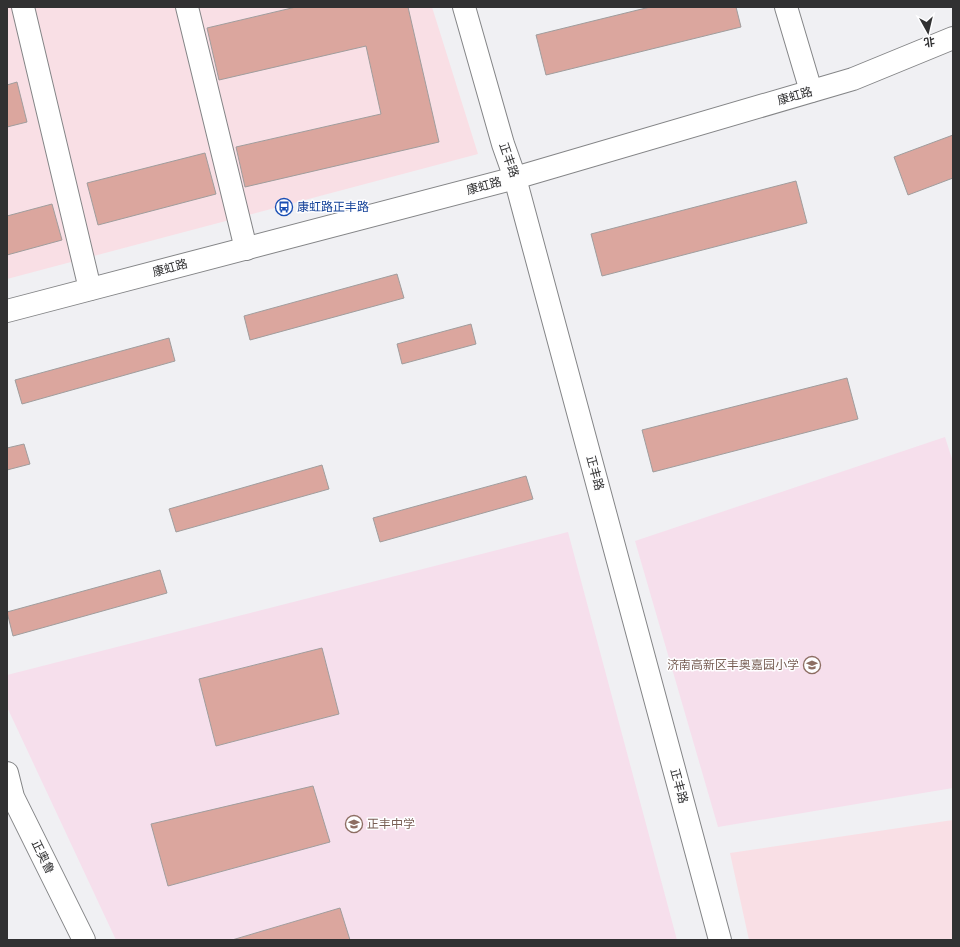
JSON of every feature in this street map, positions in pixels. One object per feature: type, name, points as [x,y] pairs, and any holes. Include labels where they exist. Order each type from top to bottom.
[{"type":"street","points":[[22,7],[90,290]]},
{"type":"street","points":[[187,7],[246,249]]},
{"type":"street","name":"正丰路","points":[[464,7],[503,144],[515,178],[715,939]]},
{"type":"street","points":[[786,7],[811,91]]},
{"type":"street","name":"康虹路","points":[[7,311],[515,178],[853,79],[953,38]]},
{"type":"street","name":"正奥鲁","points":[[7,773],[13,797],[84,940]]},
{"type":"shaded area","points":[[7,7],[432,7],[478,154],[7,279]]},
{"type":"shaded area","name":"济南高新区丰奥嘉园小学","points":[[945,437],[953,462],[953,788],[718,827],[635,541]]},
{"type":"shaded area","name":"正丰中学","points":[[568,532],[677,940],[116,940],[7,707],[7,675]]},
{"type":"shaded area","points":[[953,820],[953,940],[749,940],[730,853]]},
{"type":"building","points":[[296,7],[408,7],[439,142],[245,187],[236,147],[381,114],[366,46],[219,80],[207,28]]},
{"type":"building","points":[[650,7],[736,7],[741,27],[546,75],[536,35]]},
{"type":"building","points":[[17,82],[27,122],[7,127],[7,85]]},
{"type":"building","points":[[953,135],[953,178],[908,195],[894,157]]},
{"type":"building","points":[[205,153],[216,194],[98,225],[87,183]]},
{"type":"building","points":[[796,181],[807,223],[602,276],[591,234]]},
{"type":"building","points":[[52,204],[62,240],[7,255],[7,216]]},
{"type":"building","points":[[397,274],[404,298],[250,340],[244,316]]},
{"type":"building","points":[[471,324],[476,344],[402,364],[397,344]]},
{"type":"building","points":[[169,338],[175,361],[22,404],[15,380]]},
{"type":"building","points":[[847,378],[858,419],[653,472],[642,430]]},
{"type":"building","points":[[24,444],[30,464],[7,470],[7,448]]},
{"type":"building","points":[[322,465],[329,489],[176,532],[169,509]]},
{"type":"building","points":[[526,476],[533,499],[380,542],[373,518]]},
{"type":"building","points":[[160,570],[167,593],[13,636],[7,612]]},
{"type":"building","points":[[322,648],[339,714],[216,746],[199,679]]},
{"type":"building","points":[[313,786],[330,842],[168,886],[151,824]]},
{"type":"building","points":[[340,908],[350,940],[232,940]]},
{"type":"place","name":"康虹路正丰路","points":[[284,207]]},
{"type":"place","name":"济南高新区丰奥嘉园小学","points":[[812,665]]},
{"type":"place","name":"正丰中学","points":[[354,824]]}]
